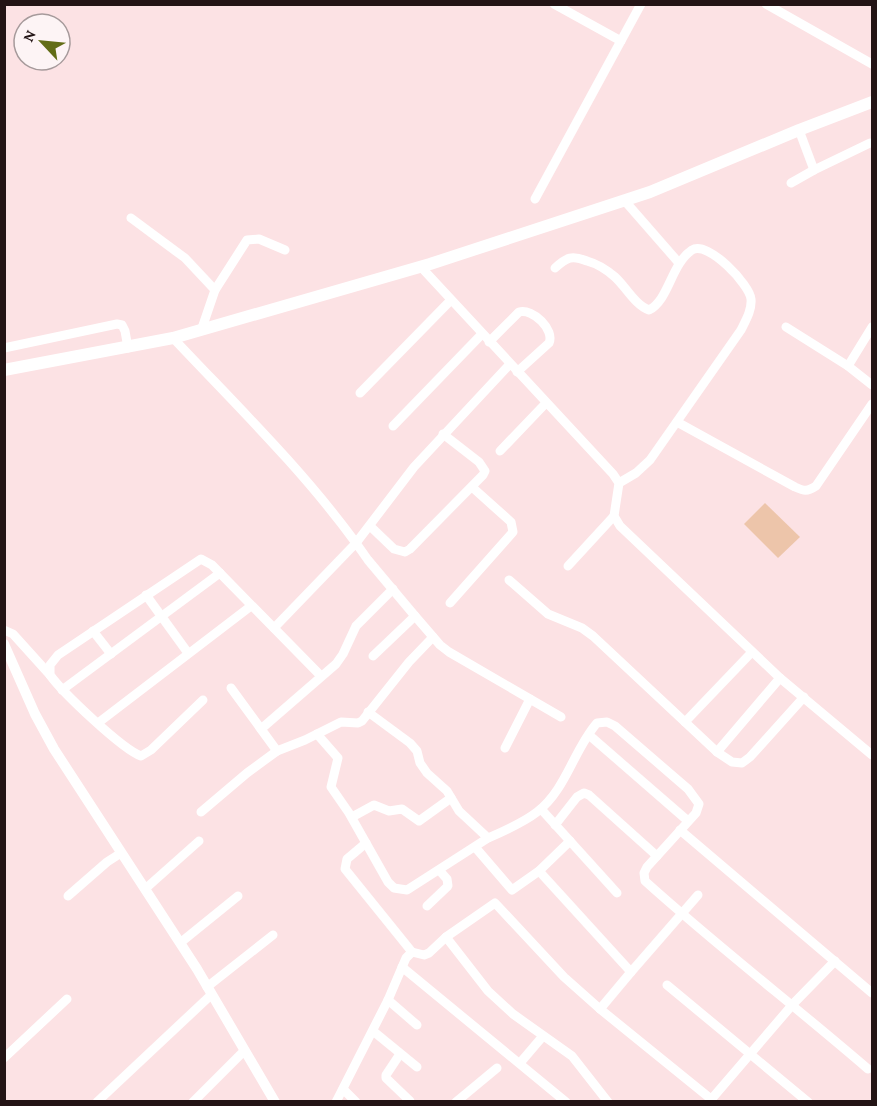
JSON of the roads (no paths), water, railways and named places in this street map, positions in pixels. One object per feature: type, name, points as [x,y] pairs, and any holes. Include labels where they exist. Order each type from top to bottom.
[{"type":"main road","points":[[4,369],[173,338],[421,267],[650,192],[873,102]]},
{"type":"street","points":[[554,4],[621,41]]},
{"type":"street","points":[[535,199],[640,4]]},
{"type":"street","points":[[766,4],[873,64]]},
{"type":"street","points":[[799,130],[814,170]]},
{"type":"street","points":[[791,183],[870,143]]},
{"type":"street","points":[[624,200],[679,263]]},
{"type":"street","points":[[130,218],[178,252],[215,290]]},
{"type":"street","points":[[201,331],[215,290],[248,240],[259,239],[285,250]]},
{"type":"street","points":[[555,268],[566,258],[572,256],[595,263],[606,270],[639,304],[649,310],[660,298],[679,263],[698,247],[716,255],[748,289],[751,297],[751,307],[741,330],[650,460],[636,474],[619,483]]},
{"type":"street","points":[[421,267],[619,483],[614,516],[568,566]]},
{"type":"street","points":[[360,393],[451,300]]},
{"type":"street","points":[[489,342],[519,312],[532,313],[550,333],[551,339],[517,372]]},
{"type":"street","points":[[4,348],[117,324],[122,325],[125,331],[128,348]]},
{"type":"street","points":[[786,327],[848,366],[873,385]]},
{"type":"street","points":[[848,366],[873,327]]},
{"type":"street","points":[[393,426],[482,333]]},
{"type":"street","points":[[173,338],[293,466],[433,637],[449,652],[561,717]]},
{"type":"street","points":[[273,628],[356,543],[414,467],[510,364]]},
{"type":"street","points":[[500,451],[546,403]]},
{"type":"street","points":[[676,422],[795,487],[809,491],[816,486],[871,409]]},
{"type":"street","points":[[370,525],[394,549],[405,552],[483,475],[485,471],[483,467],[443,434]]},
{"type":"street","points":[[450,603],[513,532],[511,522],[472,487]]},
{"type":"street","points":[[614,516],[627,534],[780,678],[873,755]]},
{"type":"street","points":[[50,675],[50,666],[58,655],[201,559],[220,573],[321,676]]},
{"type":"street","points":[[62,690],[220,573]]},
{"type":"street","points":[[509,580],[548,614],[582,628],[593,636],[717,752],[732,762],[742,763],[750,757],[804,698]]},
{"type":"street","points":[[261,729],[341,658],[356,626],[393,589]]},
{"type":"street","points":[[146,596],[188,653]]},
{"type":"street","points":[[98,723],[251,606]]},
{"type":"street","points":[[373,656],[415,616]]},
{"type":"street","points":[[4,630],[13,634],[62,690],[98,723],[141,756],[151,750],[204,700]]},
{"type":"street","points":[[93,631],[111,654]]},
{"type":"street","points":[[201,812],[277,751],[341,722],[358,723],[362,721],[433,637]]},
{"type":"street","points":[[4,644],[35,714],[54,749],[180,943],[275,1101]]},
{"type":"street","points":[[685,722],[752,652]]},
{"type":"street","points":[[717,752],[780,678]]},
{"type":"street","points":[[231,688],[277,751]]},
{"type":"street","points":[[505,748],[530,699]]},
{"type":"street","points":[[368,712],[410,743],[417,751],[420,764],[427,773],[447,791],[459,811],[488,838]]},
{"type":"street","points":[[316,734],[338,758],[331,787],[352,817],[388,882],[400,891],[414,887],[488,838],[514,826],[541,809],[553,795],[597,723],[607,722],[632,739],[698,800],[698,808],[644,873],[645,881],[681,914],[793,1004],[868,1069]]},
{"type":"street","points":[[589,735],[688,821]]},
{"type":"street","points":[[555,825],[577,797],[584,793],[657,856]]},
{"type":"street","points":[[352,817],[374,805],[389,811],[402,809],[419,821],[451,798]]},
{"type":"street","points":[[541,809],[617,893]]},
{"type":"street","points":[[680,830],[873,993]]},
{"type":"street","points":[[145,889],[199,841]]},
{"type":"street","points":[[366,843],[347,859],[345,869],[412,952],[424,955],[539,871],[570,841]]},
{"type":"street","points":[[475,847],[512,890]]},
{"type":"street","points":[[68,896],[107,862],[121,853]]},
{"type":"street","points":[[428,906],[448,886],[447,879],[440,870]]},
{"type":"street","points":[[539,871],[631,972]]},
{"type":"street","points":[[180,943],[238,896]]},
{"type":"street","points":[[600,1009],[698,896]]},
{"type":"street","points":[[495,903],[564,977],[710,1100],[793,1004],[835,960]]},
{"type":"street","points":[[97,1101],[209,991],[273,934]]},
{"type":"street","points":[[447,937],[488,991],[513,1014],[572,1056],[608,1101]]},
{"type":"street","points":[[336,1101],[373,1031],[406,958],[412,952]]},
{"type":"street","points":[[402,967],[566,1101]]},
{"type":"street","points":[[667,985],[808,1101]]},
{"type":"street","points":[[4,1058],[67,999]]},
{"type":"street","points":[[388,1000],[417,1025]]},
{"type":"street","points":[[373,1031],[417,1067]]},
{"type":"street","points":[[520,1063],[543,1036]]},
{"type":"street","points":[[193,1101],[244,1051]]},
{"type":"street","points":[[400,1054],[386,1078],[410,1101]]},
{"type":"street","points":[[456,1101],[497,1068]]},
{"type":"street","points":[[343,1089],[356,1101]]}]
